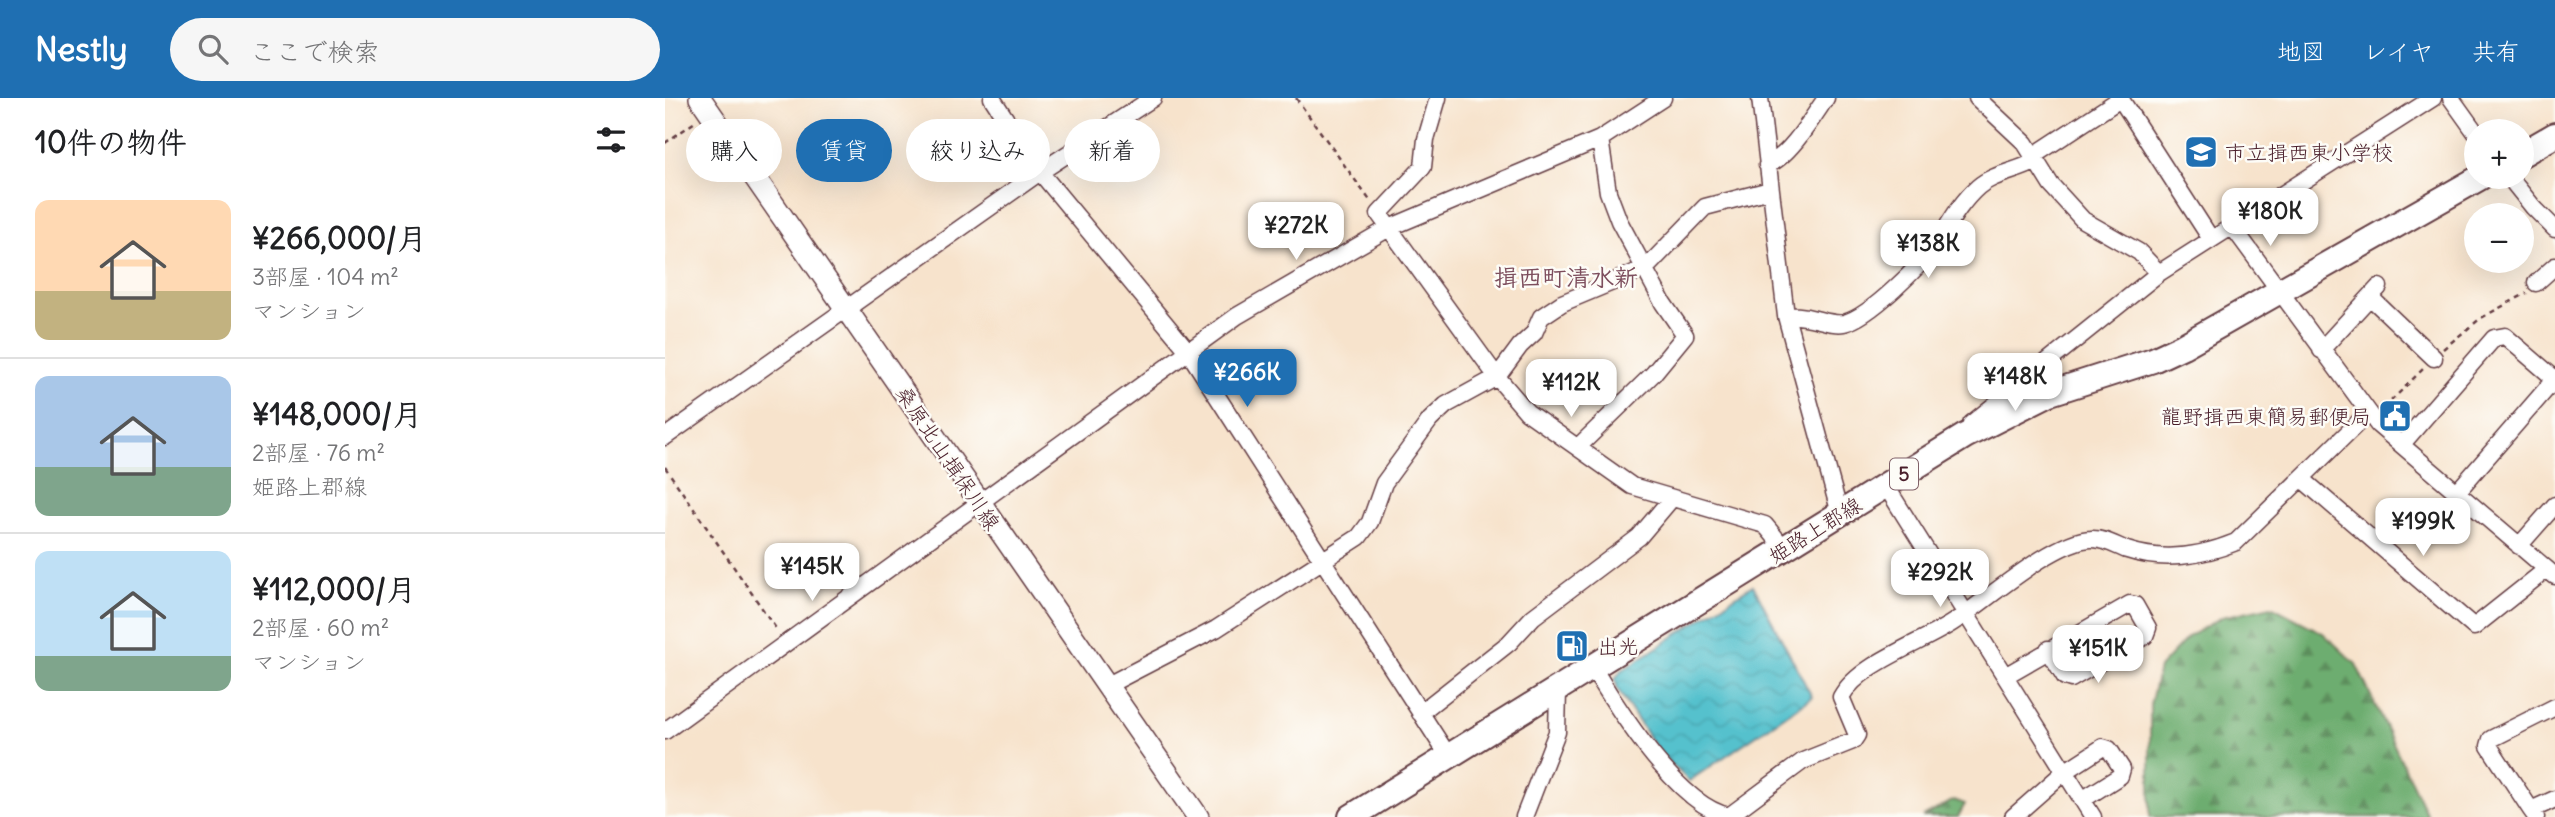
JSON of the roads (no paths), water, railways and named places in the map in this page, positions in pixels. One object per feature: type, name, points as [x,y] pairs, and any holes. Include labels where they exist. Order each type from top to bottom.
[{"type":"main road","name":"桑原北山揖保川線","points":[[704,105],[1198,817]]},
{"type":"main road","points":[[2534,146],[2555,135]]},
{"type":"main road","name":"姫路上郡線","points":[[1351,817],[1965,436],[2050,393],[2153,360],[2464,187]]},
{"type":"street","points":[[992,98],[1006,119]]},
{"type":"street","points":[[1050,165],[1153,98]]},
{"type":"street","points":[[1439,98],[1426,139],[1423,167],[1379,214],[1497,377],[1527,412],[1579,446],[1632,486],[1766,525],[1784,548]]},
{"type":"street","points":[[665,730],[980,505],[1237,316],[1389,228],[1600,139],[1663,98]]},
{"type":"street","points":[[1760,98],[1786,316],[1840,514]]},
{"type":"street","points":[[1767,164],[1776,162],[1826,98]]},
{"type":"street","points":[[1977,98],[2016,134],[2052,185],[2083,220],[2139,252],[2159,273]]},
{"type":"street","points":[[1786,316],[1816,317],[1835,324],[1859,316],[1930,252],[1946,224],[1976,189],[1990,178],[2034,159],[2120,98],[2211,239]]},
{"type":"street","points":[[1965,436],[1971,425],[2159,273],[2433,98]]},
{"type":"street","points":[[2451,98],[2466,119]]},
{"type":"street","points":[[1579,446],[1653,374],[1685,335],[1663,303],[1619,221],[1608,192],[1600,139]]},
{"type":"street","points":[[665,437],[1026,182]]},
{"type":"street","points":[[1048,182],[1188,351],[1449,757]]},
{"type":"street","points":[[2518,189],[2555,229]]},
{"type":"street","points":[[1106,686],[1216,629],[1359,537],[1370,522],[1384,483],[1430,420],[1446,405],[1497,377],[1520,346],[1534,333],[1541,317],[1562,303],[1646,268],[1705,207],[1770,190]]},
{"type":"street","points":[[2232,226],[2370,415],[2551,573],[2474,627],[2302,479]]},
{"type":"street","points":[[2536,283],[2555,266]]},
{"type":"street","points":[[2321,350],[2375,292],[2434,358]]},
{"type":"street","points":[[2402,444],[2494,338],[2505,336],[2555,379],[2457,492]]},
{"type":"street","points":[[2039,369],[2042,384],[2050,393]]},
{"type":"street","points":[[1593,668],[1654,757],[1700,804],[1713,813],[1729,816],[1803,761],[1853,741],[1857,735],[1856,728],[1842,704],[1845,689],[1868,671],[1967,612],[2052,554],[2091,538],[2154,555],[2185,556],[2215,551],[2236,542],[2252,530],[2370,415]]},
{"type":"street","points":[[1886,486],[1967,612],[2063,773],[2093,817]]},
{"type":"street","points":[[1420,713],[1509,643],[1533,617],[1639,537],[1672,498]]},
{"type":"street","points":[[2519,545],[2555,505]]},
{"type":"street","points":[[2005,676],[2047,649],[2130,604],[2135,605],[2148,628],[2145,636],[2071,679],[2065,677],[2047,649]]},
{"type":"street","points":[[1524,817],[1557,732],[1558,690]]},
{"type":"street","points":[[2555,707],[2491,739],[2489,746],[2534,814],[2555,799]]},
{"type":"street","points":[[2013,817],[2063,773],[2103,747],[2109,749],[2122,769],[2120,776],[2082,800]]},
{"type":"water","points":[[1753,585],[1812,697],[1689,781],[1658,751],[1618,690],[1615,679],[1621,671]]},
{"type":"place","name":"市立揖西東小学校","points":[[2201,152]]},
{"type":"place","name":"龍野揖西東簡易郵便局","points":[[2395,416]]},
{"type":"place","name":"出光","points":[[1572,646]]},
{"type":"district","name":"揖西町清水新","points":[[1566,277]]}]
